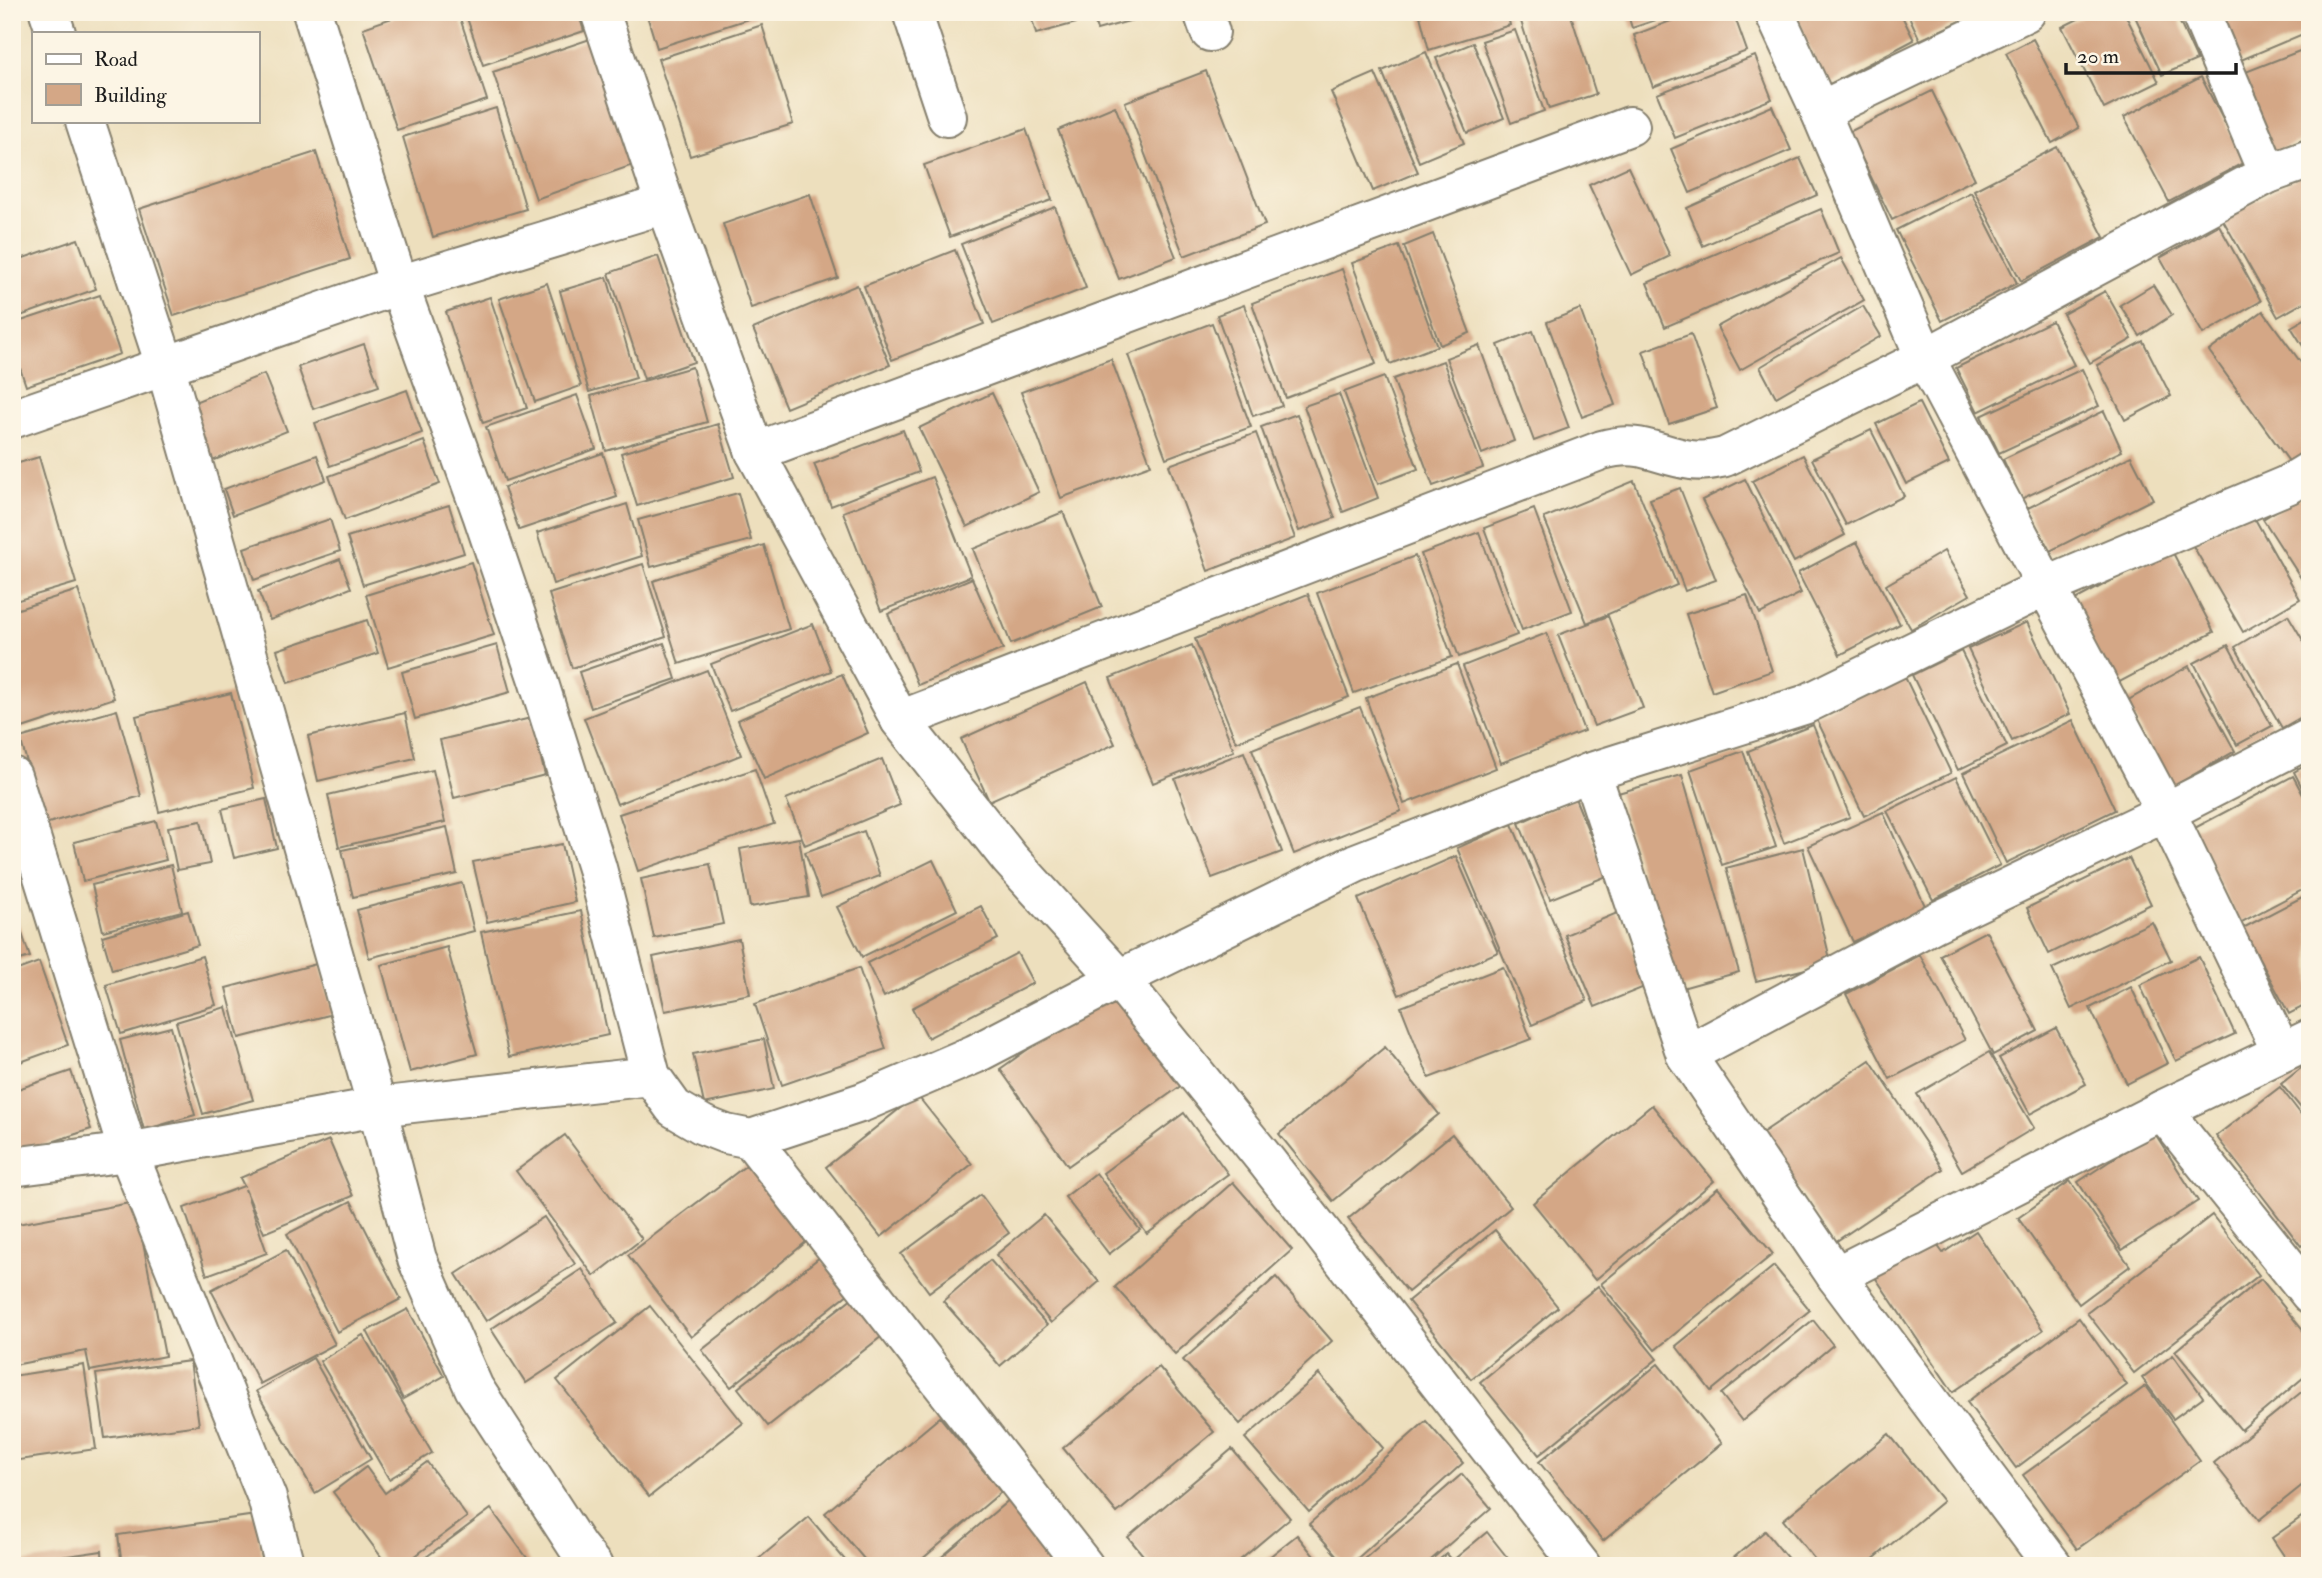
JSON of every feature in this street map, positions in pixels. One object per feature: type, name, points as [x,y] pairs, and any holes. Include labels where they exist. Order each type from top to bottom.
[{"type":"street","points":[[49,12],[56,32]]},
{"type":"street","points":[[312,12],[399,285],[482,514],[542,692],[597,867],[652,1076],[674,1108],[703,1125],[751,1139],[863,1102],[975,1054],[1119,979],[1356,863],[1591,772],[1804,705],[2045,587],[2287,485],[2310,471]]},
{"type":"street","points":[[600,12],[665,204],[755,452],[900,720],[1010,859],[1119,979],[1276,1173],[1581,1566]]},
{"type":"street","points":[[912,12],[947,117]]},
{"type":"street","points":[[1774,12],[1820,111],[1925,358],[2166,812],[2296,1045],[1836,1276]]},
{"type":"street","points":[[1820,111],[2026,12]]},
{"type":"street","points":[[2200,12],[2268,174]]},
{"type":"street","points":[[85,122],[165,365],[377,1107],[417,1259],[474,1388],[577,1546],[593,1566]]},
{"type":"street","points":[[755,452],[1630,126]]},
{"type":"street","points":[[900,720],[1602,450],[1637,445],[1691,460],[1725,457],[1925,358],[2268,174],[2310,159]]},
{"type":"street","points":[[12,419],[399,285],[665,204]]},
{"type":"street","points":[[1686,1055],[1936,922],[2166,812],[2310,738]]},
{"type":"street","points":[[1591,772],[1686,1055],[1836,1276],[2053,1566]]},
{"type":"street","points":[[14,784],[128,1152],[267,1498],[285,1566]]},
{"type":"street","points":[[12,1167],[128,1152],[377,1107],[652,1076]]},
{"type":"street","points":[[2162,1110],[2310,1294]]},
{"type":"street","points":[[751,1139],[1084,1566]]},
{"type":"building","points":[[409,12],[458,12],[487,100],[397,130],[363,28]]},
{"type":"building","points":[[465,12],[578,12],[584,31],[483,65]]},
{"type":"building","points":[[646,12],[766,12],[767,13],[657,48]]},
{"type":"building","points":[[1030,12],[1073,12],[1076,23],[1036,34]]},
{"type":"building","points":[[1092,12],[1158,12],[1158,13],[1097,30]]},
{"type":"building","points":[[1419,12],[1507,12],[1510,25],[1429,50]]},
{"type":"building","points":[[1518,12],[1570,12],[1596,94],[1549,109]]},
{"type":"building","points":[[1627,12],[1677,12],[1677,13],[1632,28]]},
{"type":"building","points":[[1694,12],[1733,12],[1747,51],[1653,87],[1634,35]]},
{"type":"building","points":[[1795,12],[1900,12],[1914,40],[1826,86]]},
{"type":"building","points":[[1907,12],[1980,12],[1920,40]]},
{"type":"building","points":[[2092,12],[2124,12],[2159,82],[2104,109],[2062,27]]},
{"type":"building","points":[[2133,12],[2175,12],[2197,60],[2162,75]]},
{"type":"building","points":[[2214,12],[2310,12],[2310,31],[2234,63]]},
{"type":"building","points":[[762,25],[793,124],[690,156],[658,59]]},
{"type":"building","points":[[1515,30],[1544,111],[1511,123],[1482,41]]},
{"type":"building","points":[[590,39],[633,165],[536,199],[493,72]]},
{"type":"building","points":[[2033,39],[2079,128],[2052,143],[2006,53]]},
{"type":"building","points":[[1473,43],[1504,118],[1467,133],[1436,58]]},
{"type":"building","points":[[2310,47],[2310,137],[2273,152],[2243,73]]},
{"type":"building","points":[[1426,52],[1464,143],[1419,162],[1382,71]]},
{"type":"building","points":[[1755,56],[1772,99],[1675,138],[1657,94]]},
{"type":"building","points":[[1206,71],[1265,225],[1184,256],[1125,102]]},
{"type":"building","points":[[1375,73],[1418,172],[1373,191],[1331,92]]},
{"type":"building","points":[[2201,77],[2245,162],[2169,202],[2124,117]]},
{"type":"building","points":[[1932,91],[1975,179],[1892,220],[1849,132]]},
{"type":"building","points":[[1115,106],[1176,257],[1119,279],[1058,130]]},
{"type":"building","points":[[1772,106],[1791,150],[1690,193],[1671,149]]},
{"type":"building","points":[[496,108],[526,209],[433,237],[403,137]]},
{"type":"building","points":[[1026,129],[1052,200],[950,237],[924,165]]},
{"type":"building","points":[[2057,147],[2104,237],[2021,281],[1974,190]]},
{"type":"building","points":[[316,152],[350,259],[174,316],[139,209]]},
{"type":"building","points":[[1800,158],[1817,195],[1703,246],[1687,208]]},
{"type":"building","points":[[1628,167],[1670,256],[1631,275],[1589,185]]},
{"type":"building","points":[[2310,170],[2310,299],[2278,317],[2223,220]]},
{"type":"building","points":[[1971,192],[2017,283],[1942,321],[1896,230]]},
{"type":"building","points":[[810,194],[838,278],[751,308],[723,224]]},
{"type":"building","points":[[1055,207],[1086,288],[993,324],[961,244]]},
{"type":"building","points":[[1821,209],[1839,253],[1665,327],[1647,283]]},
{"type":"building","points":[[2219,225],[2261,301],[2203,334],[2160,258]]},
{"type":"building","points":[[1433,234],[1470,333],[1440,345],[1404,246]]},
{"type":"building","points":[[78,239],[96,289],[12,319],[12,262]]},
{"type":"building","points":[[1399,246],[1437,346],[1390,364],[1352,263]]},
{"type":"building","points":[[955,250],[984,324],[892,360],[864,286]]},
{"type":"building","points":[[658,256],[694,362],[644,379],[609,273]]},
{"type":"building","points":[[1841,258],[1864,300],[1740,370],[1717,327]]},
{"type":"building","points":[[1342,269],[1376,364],[1286,398],[1252,303]]},
{"type":"building","points":[[607,277],[636,378],[589,392],[560,291]]},
{"type":"building","points":[[547,283],[581,386],[535,402],[499,299]]},
{"type":"building","points":[[857,285],[890,365],[786,408],[753,329]]},
{"type":"building","points":[[2153,285],[2172,315],[2140,336],[2120,305]]},
{"type":"building","points":[[2105,291],[2132,339],[2090,363],[2063,314]]},
{"type":"building","points":[[100,295],[120,354],[26,386],[12,344],[12,324]]},
{"type":"building","points":[[490,297],[527,408],[483,423],[446,312]]},
{"type":"building","points":[[1244,305],[1282,406],[1253,416],[1217,315]]},
{"type":"building","points":[[1863,306],[1881,336],[1776,397],[1760,367]]},
{"type":"building","points":[[1580,309],[1615,405],[1582,417],[1547,322]]},
{"type":"building","points":[[2263,311],[2310,375],[2310,461],[2296,471],[2209,351]]},
{"type":"building","points":[[2310,316],[2310,357],[2291,327]]},
{"type":"building","points":[[2052,321],[2074,365],[1978,412],[1956,368]]},
{"type":"building","points":[[1212,323],[1251,427],[1166,458],[1128,355]]},
{"type":"building","points":[[1533,331],[1569,428],[1534,441],[1498,345]]},
{"type":"building","points":[[1691,334],[1717,408],[1669,424],[1643,351]]},
{"type":"building","points":[[2143,341],[2171,396],[2125,420],[2097,365]]},
{"type":"building","points":[[364,344],[379,386],[313,409],[298,367]]},
{"type":"building","points":[[1479,345],[1514,441],[1482,454],[1446,358]]},
{"type":"building","points":[[1111,359],[1151,465],[1061,498],[1021,392]]},
{"type":"building","points":[[1443,361],[1483,468],[1433,486],[1393,379]]},
{"type":"building","points":[[692,367],[707,422],[606,451],[591,396]]},
{"type":"building","points":[[2082,369],[2099,406],[1999,453],[1981,416]]},
{"type":"building","points":[[264,374],[287,431],[210,462],[187,405]]},
{"type":"building","points":[[1384,377],[1418,469],[1378,484],[1344,392]]},
{"type":"building","points":[[407,390],[422,433],[330,466],[315,423]]},
{"type":"building","points":[[992,393],[1039,492],[967,527],[919,428]]},
{"type":"building","points":[[1339,394],[1378,498],[1343,512],[1304,406]]},
{"type":"building","points":[[577,395],[596,449],[505,481],[486,427]]},
{"type":"building","points":[[1919,403],[1949,463],[1906,484],[1876,424]]},
{"type":"building","points":[[2104,411],[2122,451],[2021,499],[2003,459]]},
{"type":"building","points":[[1297,414],[1335,518],[1299,531],[1261,427]]},
{"type":"building","points":[[718,424],[734,477],[637,506],[621,453]]},
{"type":"building","points":[[903,430],[919,472],[831,506],[814,464]]},
{"type":"building","points":[[1871,430],[1904,496],[1846,525],[1812,459]]},
{"type":"building","points":[[1256,433],[1295,538],[1208,571],[1169,465]]},
{"type":"building","points":[[424,441],[440,484],[345,520],[329,476]]},
{"type":"building","points":[[603,453],[617,497],[519,530],[504,487]]},
{"type":"building","points":[[317,455],[326,480],[233,515],[224,489]]},
{"type":"building","points":[[1803,455],[1845,535],[1794,562],[1752,481]]},
{"type":"building","points":[[2131,456],[2153,499],[2048,552],[2026,509]]},
{"type":"building","points":[[39,457],[76,583],[12,602],[12,465]]},
{"type":"building","points":[[932,477],[971,576],[881,611],[843,512]]},
{"type":"building","points":[[1745,479],[1801,593],[1760,614],[1702,500]]},
{"type":"building","points":[[1634,481],[1677,585],[1587,623],[1544,518]]},
{"type":"building","points":[[1680,488],[1716,580],[1685,591],[1650,499]]},
{"type":"building","points":[[2310,490],[2310,592],[2263,519]]},
{"type":"building","points":[[738,493],[751,540],[651,567],[638,520]]},
{"type":"building","points":[[627,504],[642,556],[553,584],[537,533]]},
{"type":"building","points":[[449,505],[464,553],[363,585],[347,537]]},
{"type":"building","points":[[1534,509],[1572,611],[1522,630],[1484,528]]},
{"type":"building","points":[[2250,510],[2300,599],[2243,632],[2192,544]]},
{"type":"building","points":[[1063,512],[1102,607],[1011,644],[973,549]]},
{"type":"building","points":[[330,519],[340,551],[254,580],[244,548]]},
{"type":"building","points":[[1479,532],[1517,635],[1459,657],[1421,554]]},
{"type":"building","points":[[1857,542],[1900,624],[1840,655],[1798,573]]},
{"type":"building","points":[[764,545],[789,629],[679,664],[653,581]]},
{"type":"building","points":[[2171,549],[2214,632],[2114,685],[2071,602]]},
{"type":"building","points":[[1944,551],[1970,595],[1911,629],[1886,585]]},
{"type":"building","points":[[1415,556],[1452,657],[1354,693],[1317,593]]},
{"type":"building","points":[[340,559],[351,588],[270,620],[258,591]]},
{"type":"building","points":[[471,562],[494,635],[388,667],[366,595]]},
{"type":"building","points":[[643,564],[666,637],[572,668],[549,594]]},
{"type":"building","points":[[972,578],[1003,649],[918,685],[888,614]]},
{"type":"building","points":[[78,590],[114,698],[13,731],[12,611]]},
{"type":"building","points":[[1308,594],[1349,697],[1236,742],[1195,639]]},
{"type":"building","points":[[1747,595],[1772,671],[1712,692],[1686,614]]},
{"type":"building","points":[[2288,615],[2310,652],[2310,712],[2282,728],[2235,647]]},
{"type":"building","points":[[1608,616],[1643,708],[1594,726],[1558,635]]},
{"type":"building","points":[[367,620],[378,653],[288,683],[277,650]]},
{"type":"building","points":[[2027,622],[2070,714],[2012,741],[1968,649]]},
{"type":"building","points":[[813,624],[831,671],[730,711],[711,664]]},
{"type":"building","points":[[1547,633],[1584,731],[1501,763],[1463,666]]},
{"type":"building","points":[[664,643],[676,679],[591,708],[579,672]]},
{"type":"building","points":[[497,645],[510,692],[415,719],[402,672]]},
{"type":"building","points":[[1192,645],[1234,751],[1153,783],[1110,678]]},
{"type":"building","points":[[2228,645],[2272,726],[2237,745],[2194,663]]},
{"type":"building","points":[[1961,651],[2007,746],[1958,770],[1912,675]]},
{"type":"building","points":[[1457,664],[1496,768],[1404,804],[1366,698]]},
{"type":"building","points":[[2189,666],[2235,751],[2172,787],[2125,702]]},
{"type":"building","points":[[707,670],[741,755],[617,804],[584,718]]},
{"type":"building","points":[[1903,673],[1951,773],[1864,816],[1815,716]]},
{"type":"building","points":[[842,674],[868,733],[764,779],[738,720]]},
{"type":"building","points":[[1087,682],[1115,744],[989,801],[961,739]]},
{"type":"building","points":[[231,693],[254,788],[159,812],[136,716]]},
{"type":"building","points":[[1360,707],[1401,811],[1294,854],[1252,749]]},
{"type":"building","points":[[117,710],[141,796],[45,824],[20,738]]},
{"type":"building","points":[[405,713],[415,758],[318,781],[308,736]]},
{"type":"building","points":[[531,718],[545,775],[454,798],[440,740]]},
{"type":"building","points":[[2073,720],[2115,810],[2006,863],[1963,773]]},
{"type":"building","points":[[1813,725],[1850,817],[1784,843],[1748,751]]},
{"type":"building","points":[[1743,751],[1776,847],[1722,865],[1690,770]]},
{"type":"building","points":[[1244,752],[1282,852],[1212,878],[1175,779]]},
{"type":"building","points":[[882,759],[900,805],[805,845],[786,799]]},
{"type":"building","points":[[2310,763],[2310,803],[2294,772]]},
{"type":"building","points":[[755,769],[774,824],[638,871],[619,814]]},
{"type":"building","points":[[433,770],[445,822],[339,847],[328,795]]},
{"type":"building","points":[[1682,775],[1739,972],[1675,990],[1618,793]]},
{"type":"building","points":[[2293,776],[2310,808],[2310,886],[2240,923],[2191,830]]},
{"type":"building","points":[[1956,777],[2000,865],[1933,900],[1887,811]]},
{"type":"building","points":[[1575,798],[1607,876],[1550,899],[1519,823]]},
{"type":"building","points":[[266,799],[277,848],[234,858],[222,809]]},
{"type":"building","points":[[1883,812],[1926,908],[1853,942],[1808,846]]},
{"type":"building","points":[[156,821],[166,860],[83,881],[74,842]]},
{"type":"building","points":[[201,821],[210,864],[177,870],[168,827]]},
{"type":"building","points":[[1512,824],[1587,1001],[1532,1025],[1457,848]]},
{"type":"building","points":[[447,827],[457,874],[353,897],[342,850]]},
{"type":"building","points":[[864,831],[880,876],[821,897],[805,852]]},
{"type":"building","points":[[799,838],[809,897],[750,907],[740,849]]},
{"type":"building","points":[[562,844],[575,902],[487,922],[473,862]]},
{"type":"building","points":[[1803,848],[1831,963],[1756,981],[1726,868]]},
{"type":"building","points":[[1456,856],[1498,952],[1399,995],[1358,899]]},
{"type":"building","points":[[2129,858],[2151,904],[2049,954],[2027,908]]},
{"type":"building","points":[[933,860],[957,910],[862,957],[837,907]]},
{"type":"building","points":[[710,864],[723,924],[654,938],[641,879]]},
{"type":"building","points":[[171,865],[182,911],[103,931],[92,885]]},
{"type":"building","points":[[462,883],[474,931],[369,958],[357,910]]},
{"type":"building","points":[[2310,893],[2310,1003],[2289,1014],[2243,928]]},
{"type":"building","points":[[12,904],[30,957],[12,962]]},
{"type":"building","points":[[981,906],[998,939],[884,997],[867,963]]},
{"type":"building","points":[[188,911],[198,945],[112,970],[102,936]]},
{"type":"building","points":[[581,911],[608,1035],[509,1057],[481,932]]},
{"type":"building","points":[[1617,913],[1647,986],[1595,1007],[1565,935]]},
{"type":"building","points":[[2152,922],[2171,960],[2071,1009],[2052,969]]},
{"type":"building","points":[[1986,931],[2038,1031],[1993,1055],[1940,955]]},
{"type":"building","points":[[739,939],[750,994],[665,1011],[653,957]]},
{"type":"building","points":[[447,947],[477,1054],[410,1072],[381,965]]},
{"type":"building","points":[[1017,953],[1033,983],[928,1038],[912,1008]]},
{"type":"building","points":[[1920,955],[1965,1040],[1890,1079],[1846,994]]},
{"type":"building","points":[[202,956],[216,1005],[121,1034],[106,985]]},
{"type":"building","points":[[2199,957],[2235,1034],[2176,1061],[2140,985]]},
{"type":"building","points":[[39,962],[68,1045],[12,1065],[12,972]]},
{"type":"building","points":[[320,963],[333,1014],[239,1038],[226,988]]},
{"type":"building","points":[[1503,967],[1531,1039],[1429,1078],[1401,1007]]},
{"type":"building","points":[[859,968],[886,1049],[782,1085],[755,1004]]},
{"type":"building","points":[[2131,987],[2168,1063],[2127,1084],[2090,1008]]},
{"type":"building","points":[[1115,988],[1182,1085],[1068,1166],[1000,1069]]},
{"type":"building","points":[[226,1007],[253,1100],[203,1114],[176,1022]]},
{"type":"building","points":[[171,1027],[195,1115],[144,1130],[120,1040]]},
{"type":"building","points":[[2056,1028],[2086,1084],[2030,1114],[1999,1058]]},
{"type":"building","points":[[764,1039],[774,1089],[704,1104],[693,1054]]},
{"type":"building","points":[[1385,1047],[1439,1114],[1333,1201],[1279,1134]]},
{"type":"building","points":[[1989,1052],[2034,1128],[1962,1171],[1917,1094]]},
{"type":"building","points":[[1870,1060],[1943,1169],[1835,1242],[1762,1133]]},
{"type":"building","points":[[2310,1061],[2310,1119],[2281,1084]]},
{"type":"building","points":[[71,1071],[91,1129],[22,1152],[19,1144],[12,1147],[12,1091]]},
{"type":"building","points":[[2280,1087],[2310,1126],[2310,1239],[2301,1246],[2216,1136]]},
{"type":"building","points":[[917,1095],[972,1164],[881,1237],[826,1167]]},
{"type":"building","points":[[1652,1105],[1714,1181],[1595,1280],[1533,1203]]},
{"type":"building","points":[[1184,1113],[1228,1174],[1147,1234],[1103,1173]]},
{"type":"building","points":[[2154,1132],[2198,1201],[2122,1250],[2078,1182]]},
{"type":"building","points":[[1452,1134],[1511,1207],[1408,1292],[1348,1219]]},
{"type":"building","points":[[565,1135],[642,1239],[594,1276],[516,1171]]},
{"type":"building","points":[[329,1140],[353,1196],[264,1233],[245,1189],[267,1253],[207,1275],[184,1208],[244,1186],[240,1178]]},
{"type":"building","points":[[748,1164],[806,1242],[691,1337],[628,1255]]},
{"type":"building","points":[[1096,1173],[1140,1230],[1109,1254],[1065,1197]]},
{"type":"building","points":[[2070,1181],[2130,1266],[2079,1304],[2018,1218]]},
{"type":"building","points":[[1233,1182],[1292,1250],[1175,1354],[1115,1287]]},
{"type":"building","points":[[1718,1188],[1773,1254],[1655,1350],[1601,1284]]},
{"type":"building","points":[[981,1195],[1009,1233],[929,1292],[901,1254]]},
{"type":"building","points":[[351,1201],[401,1299],[337,1332],[287,1234]]},
{"type":"building","points":[[135,1202],[165,1356],[90,1371],[86,1351],[14,1365],[12,1225]]},
{"type":"building","points":[[1044,1215],[1099,1282],[1051,1323],[996,1255]]},
{"type":"building","points":[[2212,1215],[2259,1275],[2134,1373],[2087,1313]]},
{"type":"building","points":[[544,1217],[575,1264],[486,1321],[456,1274]]},
{"type":"building","points":[[1495,1230],[1558,1307],[1471,1379],[1408,1301]]},
{"type":"building","points":[[1976,1231],[2043,1330],[1953,1392],[1875,1277],[1932,1238],[1943,1253]]},
{"type":"building","points":[[286,1250],[335,1344],[260,1384],[211,1290]]},
{"type":"building","points":[[820,1257],[849,1293],[731,1387],[702,1350]]},
{"type":"building","points":[[990,1260],[1047,1325],[1000,1366],[943,1301]]},
{"type":"building","points":[[1774,1266],[1810,1310],[1711,1391],[1676,1346]]},
{"type":"building","points":[[582,1269],[617,1323],[526,1383],[491,1329]]},
{"type":"building","points":[[1276,1277],[1332,1341],[1240,1424],[1183,1360]]},
{"type":"building","points":[[2261,1279],[2310,1339],[2310,1372],[2241,1430],[2175,1351]]},
{"type":"building","points":[[1598,1286],[1657,1359],[1539,1455],[1480,1382]]},
{"type":"building","points":[[852,1298],[882,1336],[768,1426],[738,1388]]},
{"type":"building","points":[[650,1306],[743,1423],[649,1497],[557,1380]]},
{"type":"building","points":[[408,1309],[444,1376],[403,1399],[367,1331]]},
{"type":"building","points":[[2079,1318],[2127,1385],[2016,1468],[1967,1402]]},
{"type":"building","points":[[1813,1320],[1833,1345],[1742,1421],[1721,1394]]},
{"type":"building","points":[[363,1335],[432,1453],[389,1479],[320,1361]]},
{"type":"building","points":[[2173,1355],[2203,1397],[2173,1419],[2142,1378]]},
{"type":"building","points":[[313,1358],[371,1459],[315,1493],[256,1391]]},
{"type":"building","points":[[190,1361],[199,1425],[105,1438],[96,1374]]},
{"type":"building","points":[[1658,1364],[1722,1443],[1603,1541],[1539,1462]]},
{"type":"building","points":[[84,1365],[96,1449],[12,1461],[12,1376]]},
{"type":"building","points":[[1159,1367],[1214,1432],[1117,1513],[1063,1448]]},
{"type":"building","points":[[1319,1374],[1383,1448],[1309,1512],[1245,1438]]},
{"type":"building","points":[[2310,1385],[2310,1479],[2259,1520],[2214,1463]]},
{"type":"building","points":[[2146,1386],[2200,1461],[2077,1549],[2023,1475]]},
{"type":"building","points":[[940,1417],[1001,1492],[914,1566],[870,1566],[825,1513]]},
{"type":"building","points":[[1426,1421],[1463,1463],[1346,1566],[1309,1524]]},
{"type":"building","points":[[1889,1434],[1943,1501],[1865,1566],[1820,1566],[1783,1520]]},
{"type":"building","points":[[1232,1449],[1290,1518],[1233,1566],[1152,1566],[1128,1537]]},
{"type":"building","points":[[427,1462],[467,1517],[402,1566],[388,1566],[333,1492],[366,1467],[385,1493]]},
{"type":"building","points":[[1462,1474],[1491,1508],[1424,1566],[1356,1566]]},
{"type":"building","points":[[1010,1499],[1065,1566],[931,1566]]},
{"type":"building","points":[[491,1509],[533,1566],[414,1566]]},
{"type":"building","points":[[2310,1511],[2310,1566],[2291,1566],[2272,1538]]},
{"type":"building","points":[[256,1515],[263,1566],[122,1566],[118,1535]]},
{"type":"building","points":[[809,1517],[850,1566],[750,1566]]},
{"type":"building","points":[[1765,1531],[1794,1566],[1724,1566]]},
{"type":"building","points":[[1487,1532],[1514,1566],[1432,1566],[1446,1554],[1452,1561]]},
{"type":"building","points":[[1297,1535],[1322,1566],[1258,1566]]},
{"type":"building","points":[[102,1551],[103,1566],[12,1566],[12,1564]]}]
